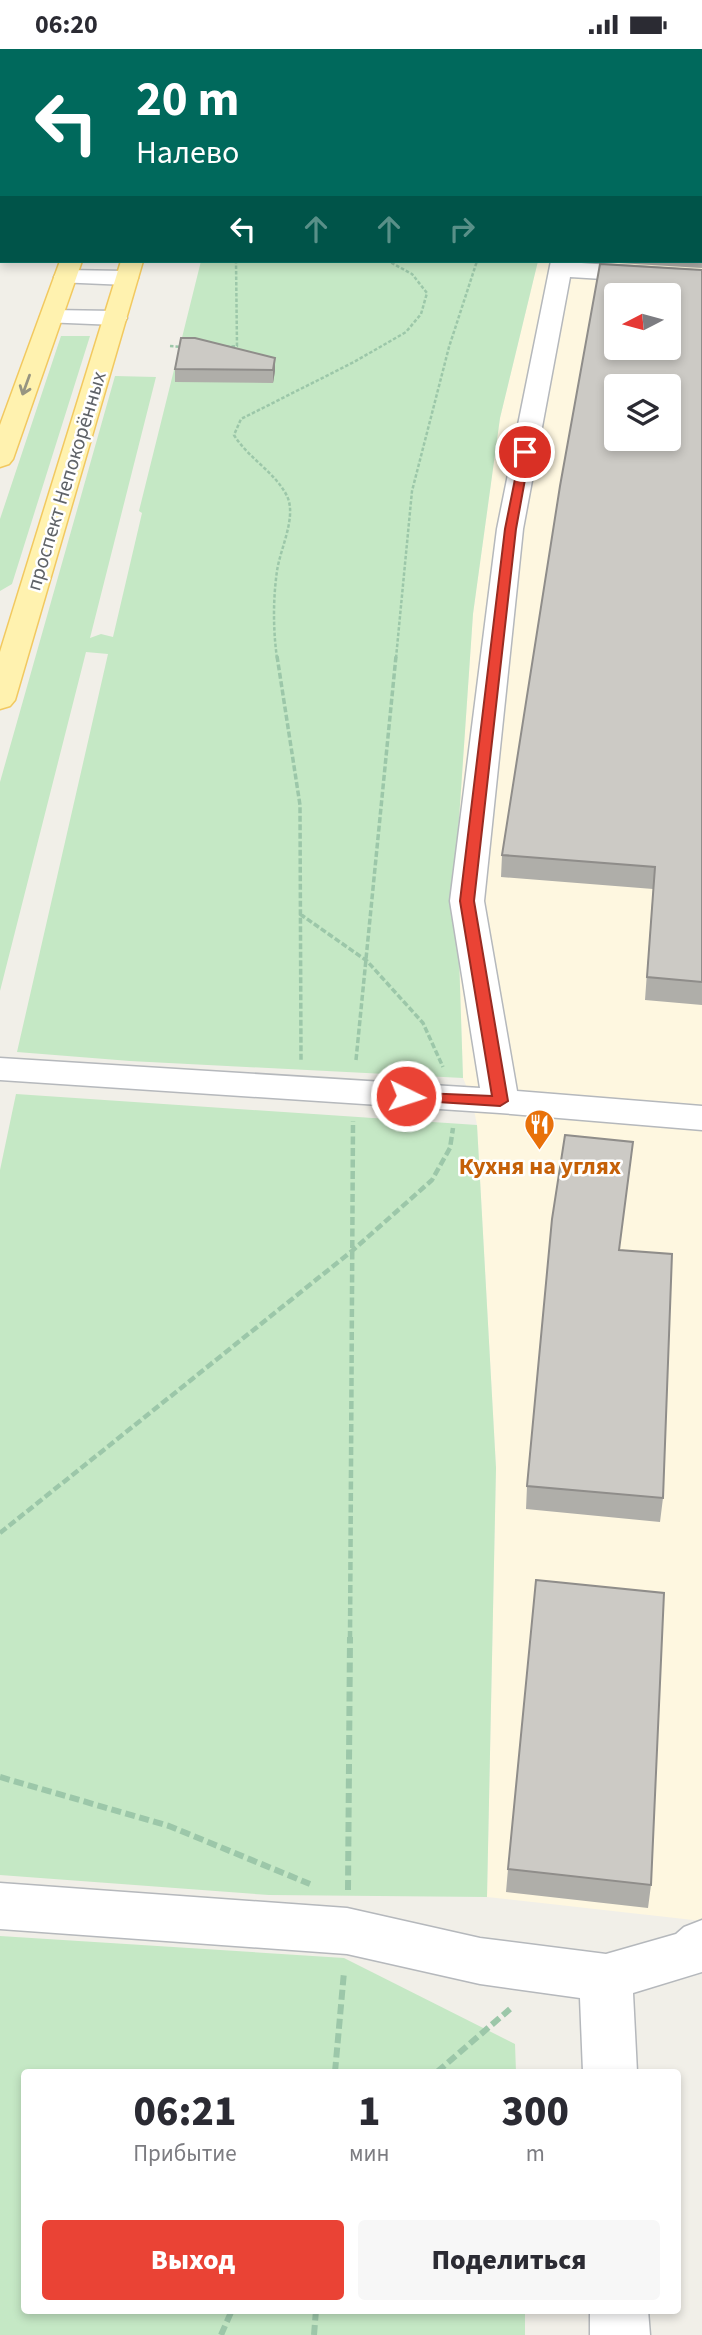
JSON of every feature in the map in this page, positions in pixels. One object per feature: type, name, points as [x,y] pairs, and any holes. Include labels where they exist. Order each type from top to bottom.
[{"type":"main road","points":[[0,459],[68,269]]},
{"type":"main road","name":"проспект Непокорённых","points":[[0,700],[13,610],[116,318],[130,269]]},
{"type":"street","points":[[500,1101],[467,901],[510,529],[561,266],[702,278]]},
{"type":"street","points":[[68,269],[130,269]]},
{"type":"street","points":[[51,317],[116,318]]},
{"type":"street","points":[[0,1069],[500,1101],[702,1118]]},
{"type":"street","points":[[0,1906],[348,1915],[480,1961],[606,1978],[692,1952],[702,1943]]},
{"type":"street","points":[[606,1978],[610,2069]]},
{"type":"street","points":[[619,2314],[620,2335]]},
{"type":"path","points":[[218,348],[237,346],[240,325],[233,283],[236,263]]},
{"type":"path","points":[[302,1089],[300,805],[274,637],[277,571],[288,524],[289,499],[280,484],[242,448],[234,435],[241,419],[354,362],[406,332],[421,314],[427,293],[412,274],[392,263]]},
{"type":"path","points":[[335,2069],[348,1915],[353,1092],[412,491],[449,347],[476,263]]},
{"type":"path","points":[[170,347],[183,348]]},
{"type":"path","points":[[0,1533],[352,1251],[432,1180],[450,1148],[458,1099],[423,1023],[367,961],[300,914]]},
{"type":"path","points":[[0,1777],[169,1826],[348,1915]]},
{"type":"path","points":[[440,2069],[503,2011],[516,2007]]},
{"type":"path","points":[[221,2335],[230,2314]]},
{"type":"path","points":[[314,2335],[316,2314]]},
{"type":"shaded area","points":[[538,263],[702,263],[702,1921],[487,1897],[496,1468],[477,1125],[472,1100],[463,1078],[456,863],[473,614],[500,418]]},
{"type":"green space","points":[[201,263],[538,263],[500,418],[473,614],[456,863],[463,1078],[130,1061],[17,1052],[108,654],[86,652],[0,991],[0,782],[115,376],[156,377],[90,638],[101,634],[113,637],[142,513],[139,511]]},
{"type":"green space","points":[[61,336],[90,336],[12,584],[0,591],[0,519]]},
{"type":"green space","points":[[16,1094],[477,1125],[496,1468],[487,1897],[269,1895],[0,1875],[0,1170]]},
{"type":"green space","points":[[0,1936],[344,1958],[515,2044],[516,2069],[21,2069],[21,2314],[525,2314],[525,2335],[0,2335]]},
{"type":"building","points":[[600,264],[702,270],[702,982],[647,977],[655,867],[502,855],[560,486]]},
{"type":"building","points":[[181,338],[195,338],[275,358],[273,370],[175,369]]},
{"type":"building","points":[[565,1135],[633,1142],[619,1250],[672,1254],[663,1498],[527,1486],[552,1219]]},
{"type":"building","points":[[536,1580],[664,1593],[651,1885],[508,1869]]},
{"type":"place","name":"Кухня на углях","points":[[540,1151]]},
{"type":"route","points":[[406,1096],[500,1101],[467,901],[510,529],[525,452]]}]
